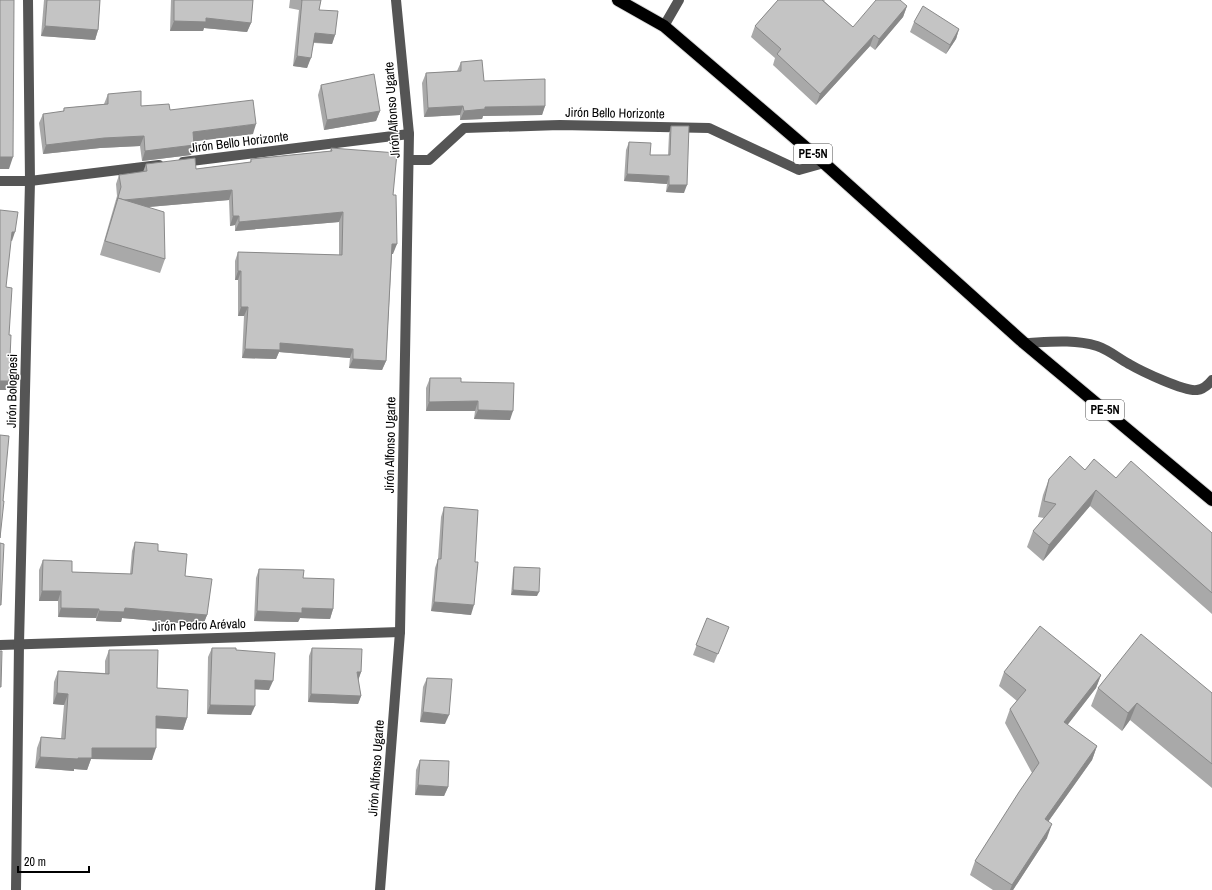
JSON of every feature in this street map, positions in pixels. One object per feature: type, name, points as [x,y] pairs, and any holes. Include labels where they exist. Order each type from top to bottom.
[{"type":"highway","name":"PE-5N","points":[[618,0],[664,26],[824,163],[1024,343],[1212,500]]},
{"type":"street","name":"Jirón Bolognesi","points":[[16,890],[19,644],[30,181],[28,0]]},
{"type":"street","name":"Jirón Alfonso Ugarte","points":[[380,890],[400,632],[410,134],[396,0]]},
{"type":"street","points":[[664,26],[679,0]]},
{"type":"street","name":"Jirón Bello Horizonte","points":[[409,160],[429,160],[464,128],[560,125],[709,128],[799,170],[824,163]]},
{"type":"street","name":"Jirón Bello Horizonte","points":[[0,181],[30,181],[410,134]]},
{"type":"street","points":[[1024,343],[1073,341],[1099,347],[1115,354],[1129,364],[1178,386],[1196,390],[1207,386],[1212,380]]},
{"type":"street","name":"Jirón Pedro Arévalo","points":[[0,645],[400,632]]},
{"type":"building","points":[[0,0],[14,0],[13,157],[0,157]]},
{"type":"building","points":[[47,0],[100,0],[98,30],[45,26]]},
{"type":"building","points":[[174,0],[253,0],[251,23],[206,18],[206,22],[174,21]]},
{"type":"building","points":[[302,0],[321,0],[319,10],[338,11],[335,35],[315,33],[311,58],[297,56]]},
{"type":"building","points":[[778,0],[822,0],[853,27],[876,0],[900,0],[907,6],[879,39],[874,35],[820,94],[777,54],[781,49],[755,26]]},
{"type":"building","points":[[923,6],[959,29],[950,45],[914,22]]},
{"type":"building","points":[[482,60],[484,81],[545,79],[545,106],[485,107],[485,109],[464,111],[463,106],[428,108],[426,73],[461,71],[461,62]]},
{"type":"building","points":[[374,74],[380,111],[327,120],[321,85]]},
{"type":"building","points":[[141,91],[141,106],[169,104],[170,110],[253,100],[256,124],[193,132],[194,145],[145,151],[144,136],[104,138],[46,145],[43,114],[64,111],[64,108],[108,104],[108,94]]},
{"type":"building","points":[[671,126],[689,126],[687,185],[669,185],[669,176],[627,174],[629,142],[651,143],[650,155],[670,155]]},
{"type":"building","points":[[331,148],[397,153],[393,195],[396,195],[397,244],[392,244],[386,361],[353,359],[353,349],[280,343],[280,350],[245,349],[248,307],[241,307],[241,271],[238,271],[238,252],[342,255],[343,212],[239,222],[239,216],[233,216],[232,190],[124,200],[118,198],[117,201],[121,187],[119,175],[147,171],[146,164],[195,158],[196,169],[251,162],[251,159],[332,151]]},
{"type":"building","points":[[118,198],[164,212],[165,259],[105,241]]},
{"type":"building","points":[[0,210],[18,212],[15,232],[12,232],[6,287],[12,288],[9,335],[11,335],[9,381],[0,381]]},
{"type":"building","points":[[430,378],[461,378],[461,382],[514,383],[513,411],[478,410],[478,401],[429,402]]},
{"type":"building","points":[[0,435],[9,436],[0,538]]},
{"type":"building","points":[[1070,456],[1085,470],[1094,459],[1116,478],[1131,461],[1212,533],[1212,593],[1096,490],[1049,545],[1033,531],[1056,504],[1044,501],[1049,479]]},
{"type":"building","points":[[444,507],[478,510],[475,562],[478,562],[474,605],[434,602],[438,559],[441,559]]},
{"type":"building","points":[[135,542],[158,544],[158,551],[187,554],[185,576],[212,579],[207,615],[125,608],[124,612],[99,611],[99,609],[61,608],[61,591],[42,591],[43,560],[72,561],[72,572],[132,574]]},
{"type":"building","points":[[0,543],[4,544],[1,605],[0,605]]},
{"type":"building","points":[[514,567],[540,568],[539,592],[513,590]]},
{"type":"building","points":[[259,569],[304,570],[303,578],[334,579],[333,609],[302,608],[302,613],[257,611]]},
{"type":"building","points":[[707,618],[729,627],[718,654],[696,645]]},
{"type":"building","points":[[1040,626],[1101,675],[1064,722],[1097,746],[1045,819],[1052,824],[1012,885],[975,861],[1039,763],[1010,709],[1026,690],[1004,672]]},
{"type":"building","points":[[1141,634],[1212,693],[1212,764],[1137,703],[1128,713],[1098,688]]},
{"type":"building","points":[[212,648],[236,648],[236,650],[275,653],[273,681],[255,680],[255,706],[210,705]]},
{"type":"building","points":[[312,648],[362,649],[361,672],[357,672],[361,696],[311,694]]},
{"type":"building","points":[[109,650],[158,650],[157,688],[188,690],[187,718],[156,716],[156,748],[92,748],[92,758],[78,759],[40,757],[41,737],[65,739],[68,694],[57,693],[58,671],[109,674]]},
{"type":"building","points":[[0,651],[2,651],[1,687],[0,687]]},
{"type":"building","points":[[427,678],[452,679],[449,715],[423,712]]},
{"type":"building","points":[[420,760],[449,761],[448,787],[418,785]]}]
